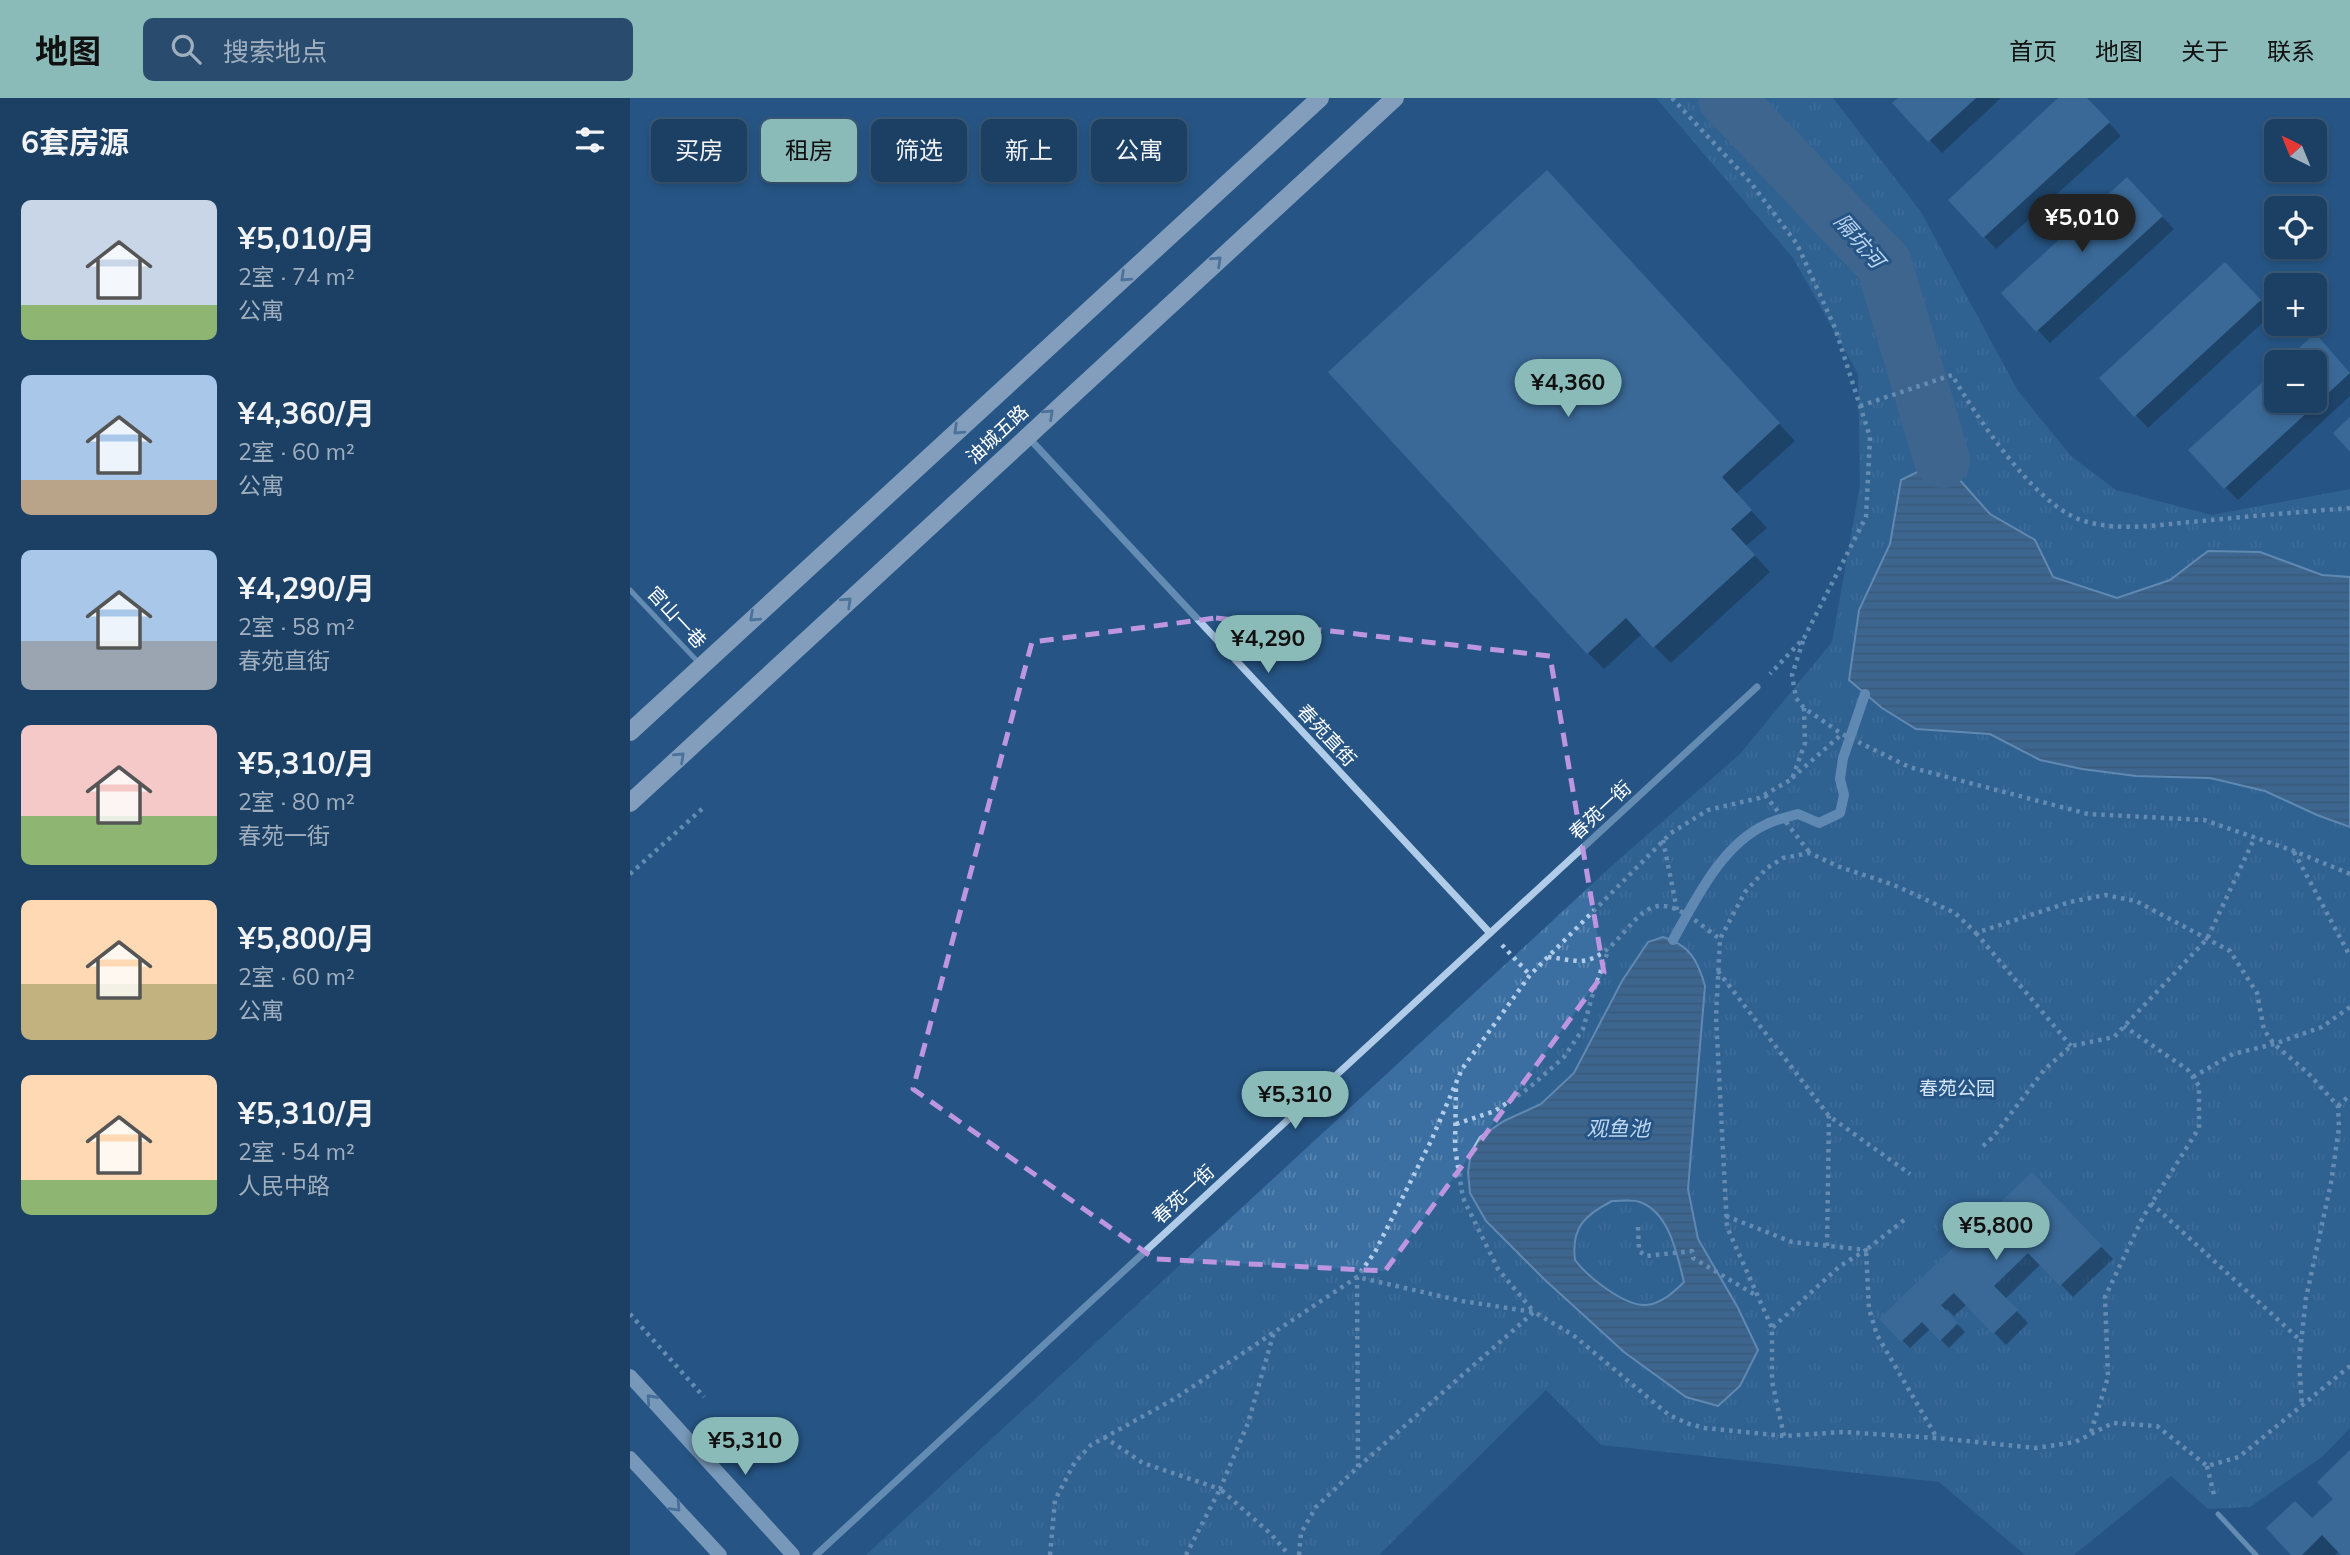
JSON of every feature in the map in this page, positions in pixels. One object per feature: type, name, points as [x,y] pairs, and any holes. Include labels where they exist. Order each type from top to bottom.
[{"type":"main road","name":"油城五路","points":[[630,732],[1320,98]]},
{"type":"main road","name":"油城五路","points":[[630,803],[1395,98]]},
{"type":"main road","points":[[630,1376],[793,1555]]},
{"type":"main road","points":[[631,1460],[720,1555]]},
{"type":"street","name":"春苑直街","points":[[1026,436],[1490,933]]},
{"type":"street","name":"春苑一街","points":[[816,1555],[1757,687]]},
{"type":"lane","name":"官山一巷","points":[[630,590],[701,666]]},
{"type":"lane","points":[[2218,1514],[2256,1555]]},
{"type":"path","points":[[1672,98],[1751,183],[1797,244],[1835,328],[1870,437],[1866,517],[1804,638],[1791,675],[1796,698],[1804,708],[1843,735],[1909,767],[2088,814],[2204,820],[2294,851],[2350,874]]},
{"type":"path","points":[[1861,406],[1952,375],[1973,412],[2018,470],[2051,501],[2078,519],[2118,528],[2350,508]]},
{"type":"path","points":[[1757,687],[1804,638]]},
{"type":"path","points":[[1792,779],[1805,743],[1804,708]]},
{"type":"path","points":[[1050,1555],[1055,1500],[1075,1462],[1091,1444],[1174,1399],[1357,1277],[1375,1252],[1431,1141],[1462,1069],[1530,975],[1547,957],[1663,840],[1707,810],[1759,798],[1792,779],[1843,735]]},
{"type":"path","points":[[1765,794],[1810,853],[1837,866],[1894,885],[1955,913],[1976,933],[2071,1046]]},
{"type":"path","points":[[630,873],[702,809]]},
{"type":"path","points":[[1983,1146],[1993,1137],[2044,1070],[2071,1046],[2113,1037],[2207,939],[2255,837]]},
{"type":"path","points":[[1663,840],[1678,910]]},
{"type":"path","points":[[2294,851],[2350,956]]},
{"type":"path","points":[[1784,1436],[1772,1381],[1772,1328],[1727,1227],[1716,1017],[1718,971],[1720,939],[1745,892],[1767,868],[1783,858],[1810,853]]},
{"type":"path","points":[[1976,933],[2070,902],[2105,895],[2136,901],[2230,951],[2257,993],[2264,1030],[2274,1044],[2308,1073],[2338,1106],[2339,1128],[2331,1183],[2306,1298],[2299,1361],[2302,1406]]},
{"type":"path","points":[[1456,1124],[1495,1111],[1529,1088],[1564,1057],[1583,1029],[1592,993],[1608,951],[1642,913],[1662,905],[1678,910],[1720,939]]},
{"type":"path","points":[[1490,933],[1530,975]]},
{"type":"path","points":[[1547,957],[1583,961],[1608,951]]},
{"type":"path","points":[[1718,971],[1829,1116],[1910,1174]]},
{"type":"path","points":[[2193,1077],[2233,1054],[2274,1044],[2322,1027],[2350,1007]]},
{"type":"path","points":[[2091,1432],[2108,1377],[2105,1297],[2120,1261],[2151,1203],[2199,1128],[2199,1086],[2188,1070],[2124,1026]]},
{"type":"path","points":[[1456,1083],[1455,1149],[1463,1198],[1498,1269],[1534,1312],[1573,1335],[1669,1415],[1705,1428],[1784,1436],[1843,1432],[2036,1448],[2075,1442],[2113,1423],[2157,1426],[2207,1466],[2218,1514]]},
{"type":"path","points":[[2338,1106],[2350,1095]]},
{"type":"path","points":[[1827,1246],[1829,1116]]},
{"type":"path","points":[[2151,1203],[2301,1340]]},
{"type":"path","points":[[1726,1216],[1791,1242],[1866,1250]]},
{"type":"path","points":[[1772,1328],[1840,1266],[1866,1250],[1904,1220]]},
{"type":"path","points":[[1638,1227],[1639,1251],[1646,1256],[1692,1251],[1693,1258],[1758,1297]]},
{"type":"path","points":[[1866,1250],[1869,1309],[1877,1335],[1937,1438]]},
{"type":"path","points":[[1357,1277],[1462,1301],[1534,1312]]},
{"type":"path","points":[[1357,1277],[1357,1467]]},
{"type":"path","points":[[1299,1555],[1301,1533],[1316,1507],[1357,1467],[1534,1312]]},
{"type":"path","points":[[630,1314],[704,1397]]},
{"type":"path","points":[[1186,1555],[1220,1489],[1248,1423],[1274,1331]]},
{"type":"path","points":[[2207,1466],[2239,1457],[2350,1366]]},
{"type":"path","points":[[1104,1437],[1143,1463],[1220,1489],[1271,1534],[1289,1555]]},
{"type":"highlighted area","points":[[1216,618],[1550,656],[1604,973],[1385,1271],[1155,1259],[913,1089],[1032,642]]},
{"type":"green space","name":"春苑公园","points":[[1656,98],[1833,98],[1921,212],[2018,391],[2071,456],[2116,490],[2212,515],[2350,489],[2350,1428],[2322,1457],[2250,1507],[2208,1509],[2171,1476],[2074,1555],[2025,1555],[1939,1482],[1601,1445],[1546,1390],[1379,1555],[866,1555],[1616,862],[1740,754],[1832,642],[1860,485],[1858,374],[1793,258]]},
{"type":"water","points":[[1942,460],[1990,514],[2035,540],[2053,577],[2117,598],[2170,580],[2208,551],[2260,552],[2322,575],[2350,577],[2350,827],[2265,791],[2210,778],[2136,776],[2082,769],[2040,760],[1990,734],[1916,729],[1882,708],[1849,680],[1859,610],[1890,544],[1901,480]]},
{"type":"water","name":"观鱼池","points":[[1663,937],[1686,949],[1696,962],[1705,986],[1688,1189],[1698,1239],[1738,1308],[1758,1350],[1740,1386],[1718,1406],[1686,1397],[1624,1352],[1544,1279],[1486,1221],[1470,1193],[1468,1172],[1471,1152],[1480,1137],[1504,1121],[1541,1104],[1574,1073],[1622,981],[1648,942]],"holes":[[[1612,1201],[1637,1201],[1650,1207],[1659,1215],[1671,1236],[1684,1282],[1662,1300],[1646,1305],[1627,1301],[1597,1282],[1575,1260],[1575,1239],[1582,1223],[1594,1211]]]},
{"type":"building","points":[[1898,98],[1976,98],[1928,142],[1892,103]]},
{"type":"building","points":[[2058,98],[2087,98],[2110,122],[1983,238],[1948,200]]},
{"type":"building","points":[[1547,170],[1780,423],[1722,477],[1752,510],[1731,529],[1755,555],[1653,648],[1626,618],[1587,654],[1328,372]]},
{"type":"building","points":[[2127,177],[2163,216],[2036,332],[2001,293]]},
{"type":"building","points":[[2225,262],[2261,300],[2134,417],[2099,378]]},
{"type":"building","points":[[2312,336],[2318,336],[2350,373],[2327,394],[2327,350],[2297,350]]},
{"type":"building","points":[[2264,381],[2264,413],[2307,413],[2224,489],[2188,450]]},
{"type":"building","points":[[2350,417],[2350,452],[2333,433]]},
{"type":"building","points":[[2032,1172],[2102,1246],[2060,1286],[2028,1253],[1994,1286],[2018,1310],[1993,1334],[1954,1293],[1941,1305],[1958,1323],[1940,1341],[1922,1322],[1901,1342],[1879,1319]]},
{"type":"building","points":[[2350,1450],[2350,1555],[2341,1555],[2322,1535],[2302,1555],[2291,1555],[2266,1528],[2295,1501],[2312,1518],[2333,1499],[2317,1482]]},
{"type":"waterway","name":"隔坑河","points":[[1726,98],[1884,264],[1942,460]]},
{"type":"waterway","points":[[1673,940],[1712,874],[1751,833],[1771,822],[1798,814],[1819,823],[1840,813],[1844,795],[1840,779],[1843,758],[1865,694]]}]
